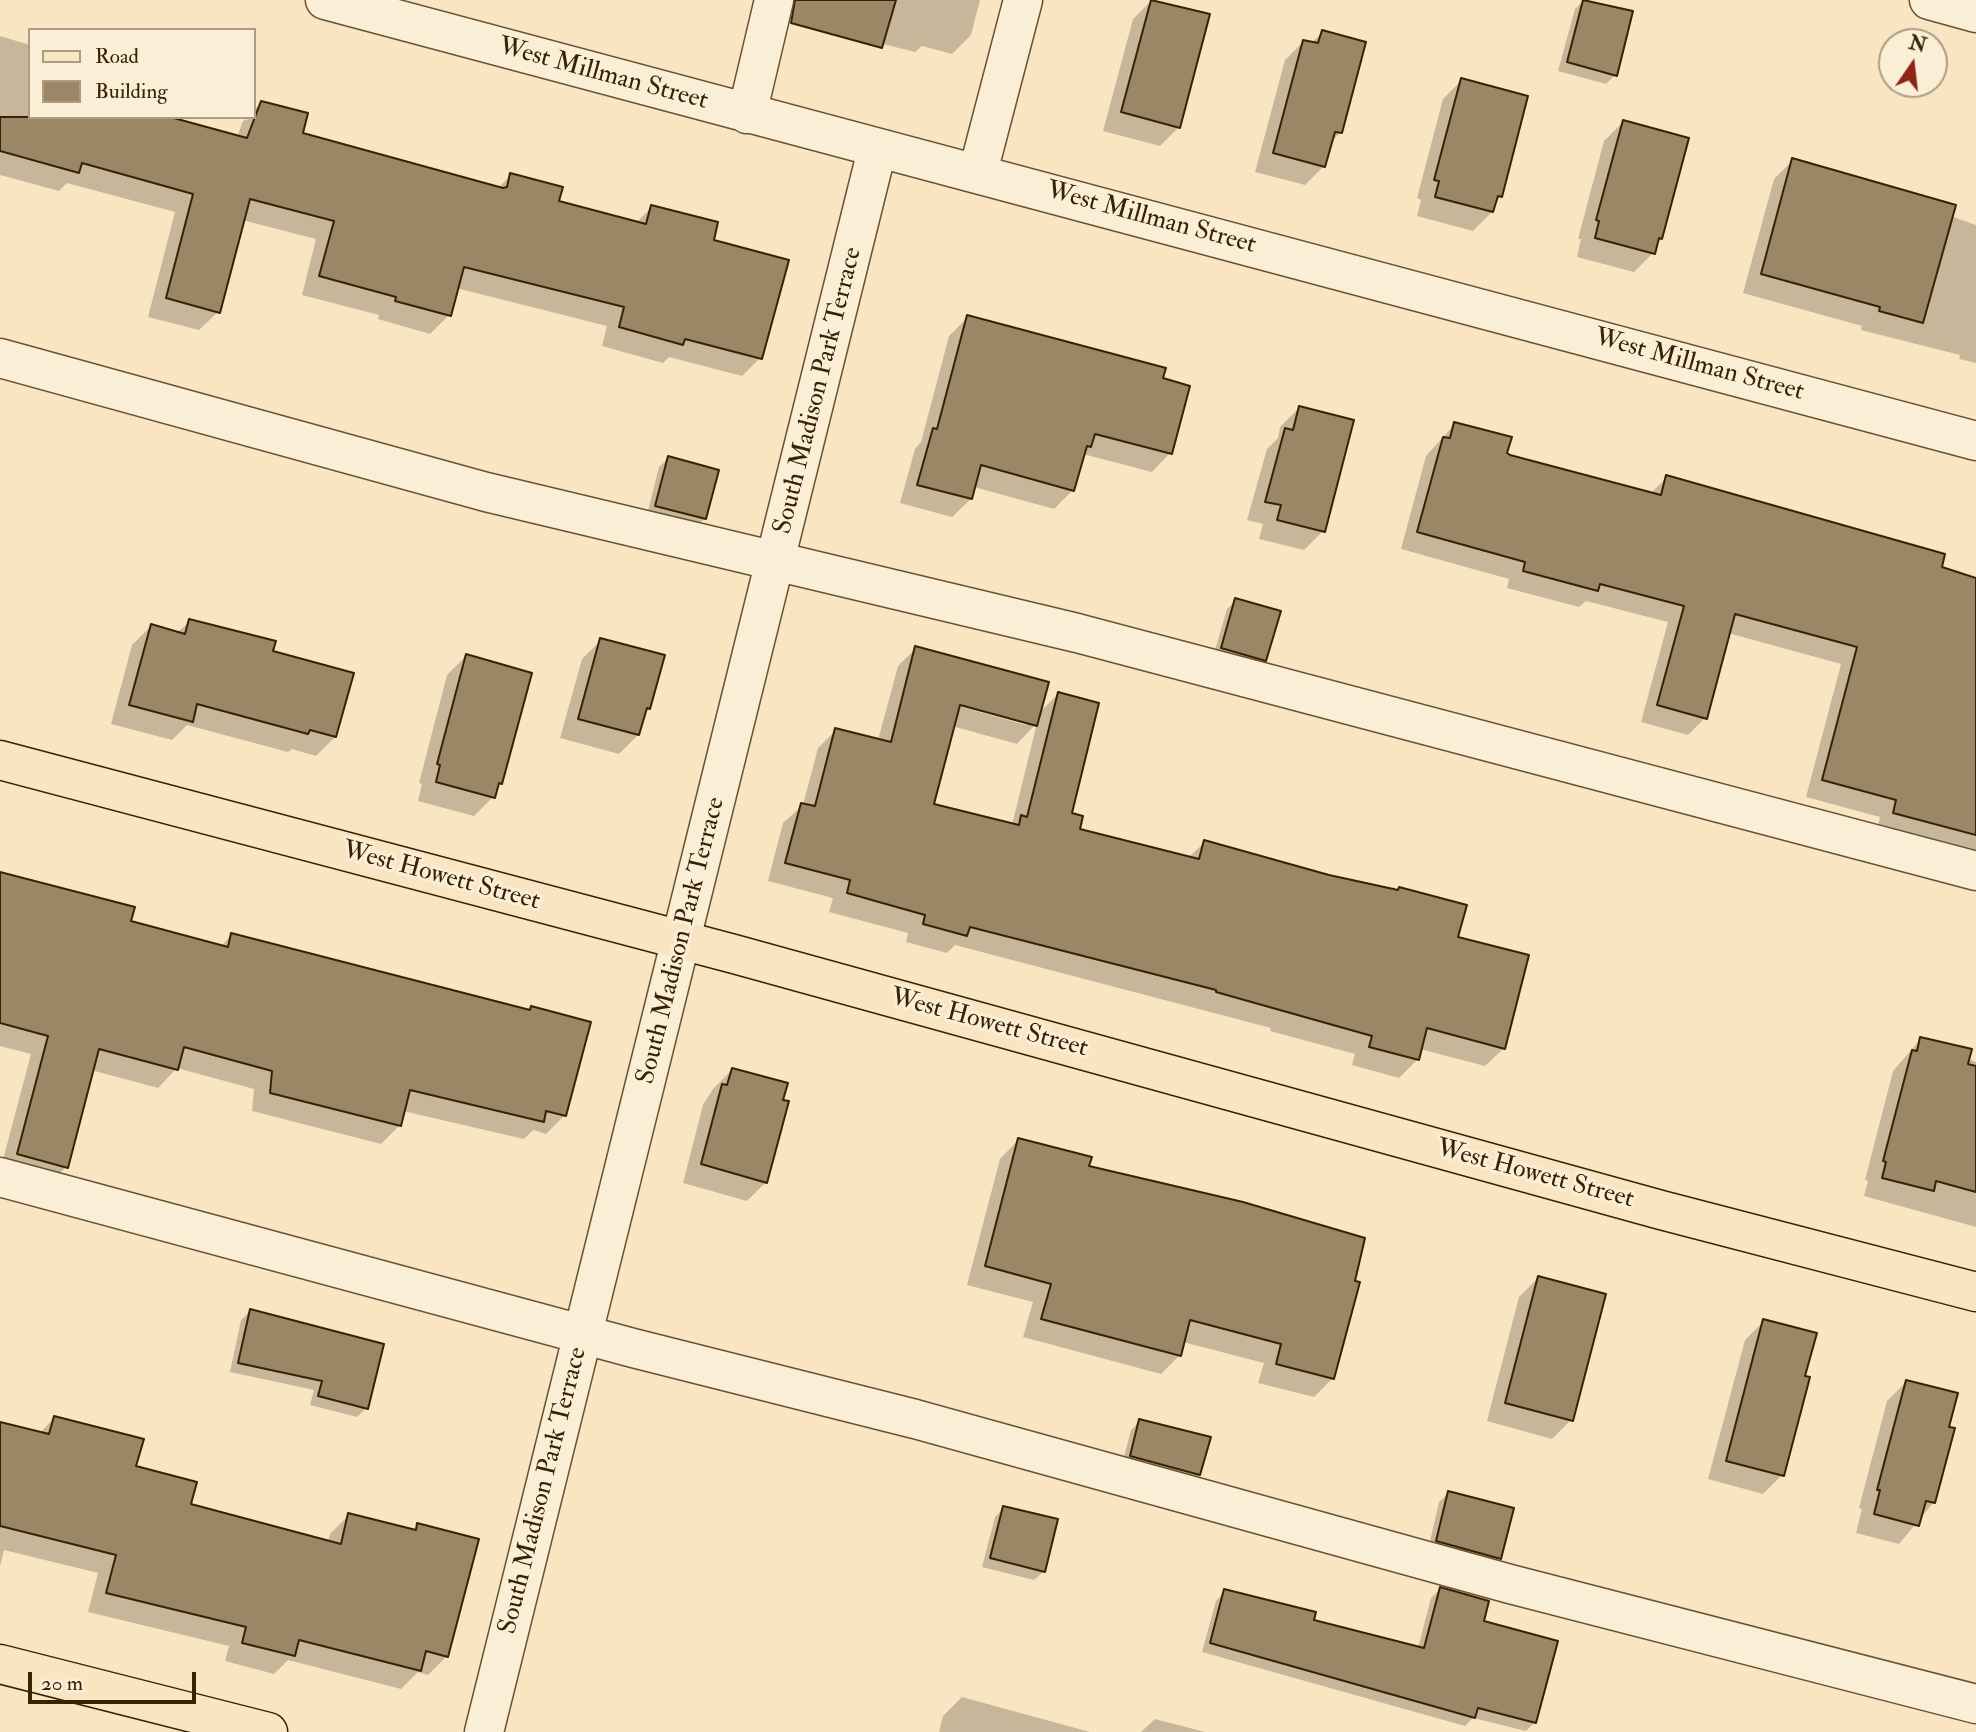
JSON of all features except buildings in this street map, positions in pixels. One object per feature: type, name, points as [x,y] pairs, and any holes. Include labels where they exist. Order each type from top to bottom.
[{"type":"main road","name":"West Howett Street","points":[[0,760],[682,940],[1661,1210],[1976,1292]]},
{"type":"main road","points":[[0,1664],[268,1732]]},
{"type":"street","name":"West Millman Street","points":[[325,0],[877,150],[978,172],[1976,441]]},
{"type":"street","points":[[747,114],[774,0]]},
{"type":"street","points":[[978,172],[1023,0]]},
{"type":"street","points":[[1929,0],[1976,13]]},
{"type":"street","name":"South Madison Park Terrace","points":[[484,1732],[877,150]]},
{"type":"street","points":[[0,358],[486,492],[777,560],[1350,704],[1976,871]]},
{"type":"street","points":[[0,1177],[915,1419],[1510,1584],[1976,1704]]}]
